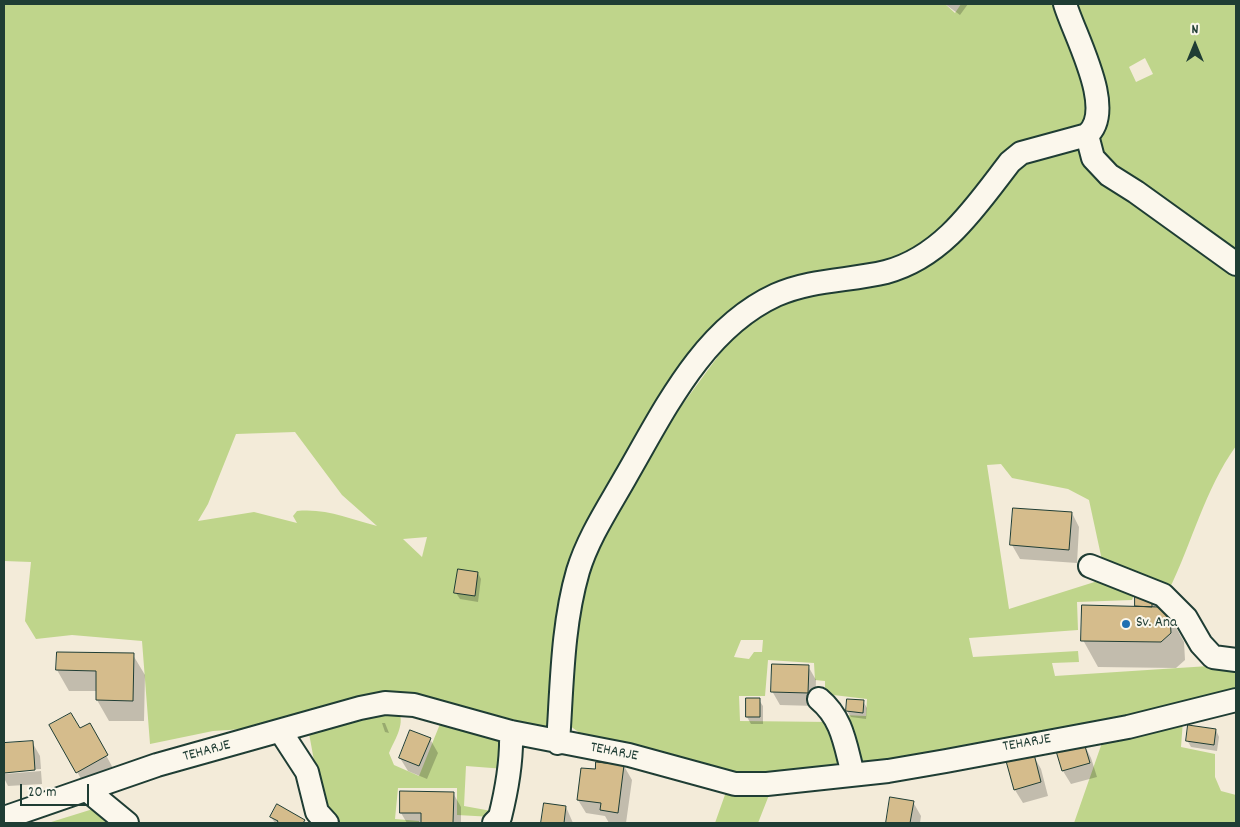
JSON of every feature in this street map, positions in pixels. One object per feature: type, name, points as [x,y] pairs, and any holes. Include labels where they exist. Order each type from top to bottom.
[{"type":"street","points":[[558,742],[568,622],[578,571],[588,542],[674,394],[718,336],[747,312],[775,296],[795,288],[829,280],[887,271],[918,258],[948,239],[1010,162],[1021,153],[1087,136],[1094,129],[1099,106],[1091,75],[1065,4]]},
{"type":"street","points":[[1087,136],[1093,158],[1109,175],[1136,192],[1236,264]]},
{"type":"street","points":[[1090,566],[1164,595],[1186,618],[1201,644],[1213,658],[1236,660]]},
{"type":"street","points":[[819,699],[832,710],[840,725],[853,774]]},
{"type":"street","name":"TEHARJE","points":[[4,818],[157,765],[360,708],[385,703],[414,705],[511,732],[629,755],[735,784],[768,784],[917,766],[1128,727],[1236,700]]},
{"type":"street","points":[[280,732],[307,772],[317,812],[327,823]]},
{"type":"street","points":[[494,823],[501,812],[509,770],[511,732]]},
{"type":"street","points":[[87,790],[127,823]]},
{"type":"green space","points":[[4,4],[945,4],[955,13],[961,4],[1062,4],[1080,60],[1092,124],[1040,142],[965,211],[912,254],[744,303],[577,540],[559,608],[550,717],[546,726],[537,730],[413,697],[259,728],[213,731],[150,744],[142,641],[72,635],[36,639],[25,621],[31,562],[4,561]],"holes":[[[295,432],[342,495],[377,526],[338,515],[308,510],[297,511],[293,516],[297,523],[254,512],[198,521],[208,504],[236,434]],[[427,537],[422,557],[403,539]]]},
{"type":"green space","points":[[1072,4],[1236,4],[1236,446],[1207,498],[1169,590],[1103,565],[1089,500],[1068,489],[1012,478],[1001,464],[987,465],[1009,609],[1104,579],[1135,593],[1132,600],[1077,602],[1078,630],[969,638],[973,657],[1078,651],[1079,662],[1052,663],[1055,676],[1209,666],[1236,667],[1236,695],[1170,713],[858,765],[843,715],[866,716],[867,699],[825,694],[825,681],[815,680],[814,663],[768,660],[765,696],[739,696],[740,721],[831,722],[844,763],[814,773],[781,776],[747,775],[677,761],[580,733],[570,726],[569,716],[578,626],[586,580],[601,542],[616,509],[653,449],[677,412],[741,325],[773,303],[889,278],[1025,156],[1102,132]],"holes":[[[1145,58],[1153,74],[1136,82],[1129,67]],[[741,640],[763,640],[762,652],[754,652],[749,659],[734,657]]]},
{"type":"green space","points":[[399,712],[400,728],[389,753],[394,765],[419,776],[440,724],[503,738],[505,769],[466,766],[464,806],[497,812],[493,817],[457,815],[457,788],[398,788],[395,819],[419,821],[419,823],[346,824],[341,823],[334,817],[323,797],[309,734],[371,714]]},
{"type":"green space","points":[[1183,720],[1181,747],[1215,754],[1215,777],[1221,791],[1236,795],[1236,823],[1074,823],[1104,737]]},
{"type":"green space","points":[[727,789],[771,790],[758,823],[715,823]]},
{"type":"green space","points":[[93,809],[116,823],[48,823]]},
{"type":"building","points":[[1013,508],[1072,512],[1069,550],[1010,545]]},
{"type":"building","points":[[458,569],[478,572],[475,596],[454,593]]},
{"type":"building","points":[[1135,593],[1152,593],[1152,607],[1135,606]]},
{"type":"building","name":"Sv. Ana","points":[[1082,605],[1160,607],[1170,615],[1171,633],[1161,642],[1081,641]]},
{"type":"building","points":[[57,652],[134,653],[133,701],[96,700],[96,671],[56,670]]},
{"type":"building","points":[[772,664],[809,665],[808,693],[771,692]]},
{"type":"building","points":[[746,698],[760,698],[760,717],[746,717]]},
{"type":"building","points":[[847,699],[864,700],[863,713],[846,711]]},
{"type":"building","points":[[71,713],[80,728],[90,723],[108,755],[76,773],[49,725]]},
{"type":"building","points":[[1188,725],[1216,729],[1214,745],[1186,741]]},
{"type":"building","points":[[410,730],[431,738],[419,766],[399,758]]},
{"type":"building","points":[[33,741],[35,770],[4,773],[4,743]]},
{"type":"building","points":[[1084,743],[1090,763],[1062,771],[1056,751]]},
{"type":"building","points":[[1034,754],[1041,782],[1014,790],[1006,761]]},
{"type":"building","points":[[596,762],[624,765],[618,813],[600,810],[601,803],[577,800],[581,768],[595,769]]},
{"type":"building","points":[[400,791],[454,792],[453,823],[421,823],[421,813],[400,813]]},
{"type":"building","points":[[890,797],[914,801],[910,823],[886,823]]},
{"type":"building","points":[[544,803],[566,806],[564,823],[541,823]]},
{"type":"building","points":[[277,804],[305,820],[303,823],[277,823],[278,821],[270,817]]},
{"type":"place","name":"Sv. Ana","points":[[1126,624]]}]
